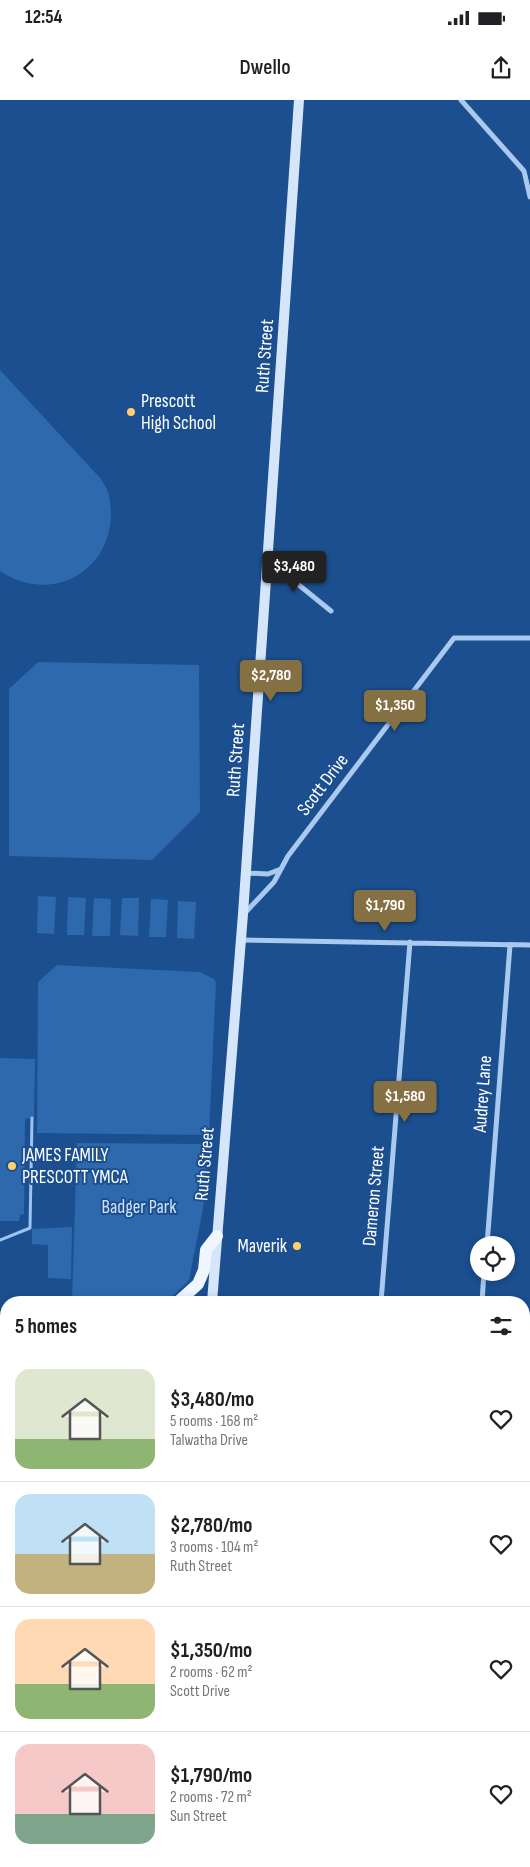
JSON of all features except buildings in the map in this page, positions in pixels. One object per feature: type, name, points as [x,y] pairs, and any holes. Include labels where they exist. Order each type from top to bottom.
[{"type":"main road","points":[[185,1296],[198,1284],[204,1270],[206,1250],[217,1236]]},
{"type":"street","name":"Ruth Street","points":[[212,1296],[243,914],[299,100]]},
{"type":"street","points":[[461,100],[524,171],[530,197]]},
{"type":"street","points":[[268,560],[331,611]]},
{"type":"street","name":"Scott Drive","points":[[243,914],[274,882],[288,856],[454,638],[530,638]]},
{"type":"street","points":[[246,872],[268,874],[281,869]]},
{"type":"street","points":[[240,940],[530,945]]},
{"type":"street","name":"Dameron Street","points":[[381,1296],[410,942]]},
{"type":"street","name":"Audrey Lane","points":[[488,1236],[510,945]]},
{"type":"street","points":[[482,1296],[483,1281]]},
{"type":"green space","points":[[0,370],[101,479],[106,487],[111,520],[106,541],[96,559],[81,573],[63,582],[43,585],[22,581],[0,571]]},
{"type":"green space","points":[[38,662],[199,665],[200,812],[152,860],[9,856],[9,689]]},
{"type":"green space","points":[[38,896],[56,897],[54,934],[37,933]]},
{"type":"green space","points":[[68,897],[86,898],[84,935],[67,935]]},
{"type":"green space","points":[[94,898],[111,899],[110,936],[92,936]]},
{"type":"green space","points":[[122,898],[139,898],[138,936],[120,935]]},
{"type":"green space","points":[[151,899],[168,900],[166,937],[149,937]]},
{"type":"green space","points":[[178,901],[196,902],[194,939],[177,938]]},
{"type":"green space","points":[[57,965],[200,972],[214,979],[216,983],[209,1135],[37,1133],[38,982]]},
{"type":"green space","name":"JAMES FAMILY PRESCOTT YMCA","points":[[0,1058],[35,1059],[34,1118],[25,1119],[24,1214],[20,1215],[19,1221],[0,1221]]},
{"type":"green space","name":"Badger Park","points":[[77,1143],[209,1144],[203,1209],[189,1280],[173,1296],[72,1296]]},
{"type":"green space","points":[[72,1227],[71,1279],[48,1278],[48,1245],[32,1244],[32,1229]]},
{"type":"waterway","points":[[0,1240],[30,1228],[32,1118]]},
{"type":"place","name":"Prescott High School","points":[[131,412]]},
{"type":"place","name":"JAMES FAMILY PRESCOTT YMCA","points":[[12,1166]]},
{"type":"place","name":"Maverik","points":[[297,1246]]}]
